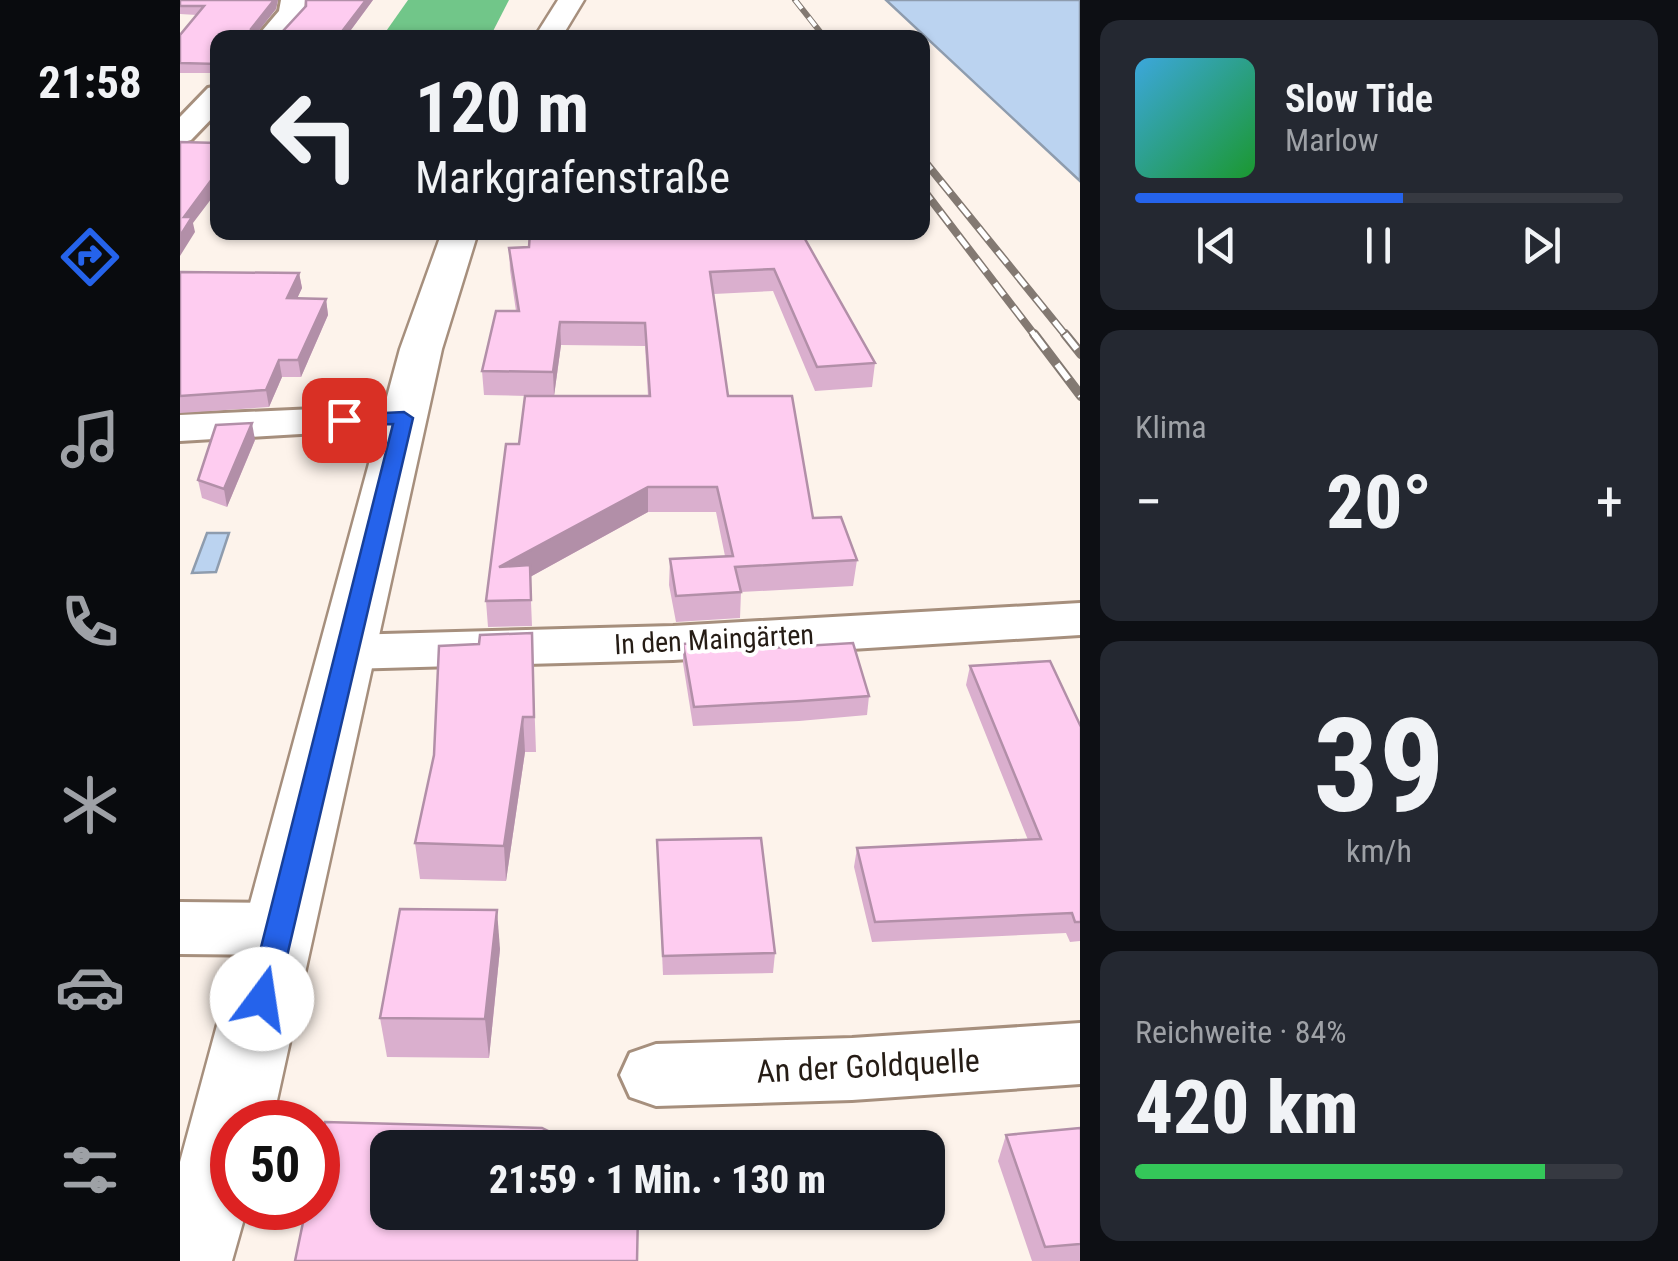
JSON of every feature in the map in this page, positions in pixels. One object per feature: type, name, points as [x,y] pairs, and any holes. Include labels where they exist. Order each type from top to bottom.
[{"type":"main road","points":[[553,30],[572,0]]},
{"type":"main road","points":[[190,1261],[236,1105],[427,327],[457,240]]},
{"type":"street","points":[[276,30],[290,14],[293,0]]},
{"type":"street","points":[[180,134],[210,102]]},
{"type":"street","points":[[180,428],[404,418]]},
{"type":"street","name":"In den Maingärten","points":[[347,652],[674,643],[1080,619]]},
{"type":"street","points":[[180,928],[280,928]]},
{"type":"street","name":"An der Goldquelle","points":[[656,1075],[852,1069],[1080,1054]]},
{"type":"green space","points":[[408,0],[509,0],[494,30],[387,30]]},
{"type":"water","points":[[886,0],[1080,0],[1080,181],[930,41],[930,30],[918,30]]},
{"type":"water","points":[[207,533],[229,533],[216,572],[192,573]]},
{"type":"building","points":[[180,0],[274,0],[252,30],[210,30],[210,64],[180,63],[180,35],[204,6],[180,6]]},
{"type":"building","points":[[306,0],[366,0],[343,30],[284,30],[306,6]]},
{"type":"building","points":[[180,142],[210,143],[210,182],[184,217],[192,217],[180,236]]},
{"type":"building","points":[[529,240],[806,240],[875,363],[817,367],[774,269],[710,272],[728,396],[792,396],[813,518],[841,517],[857,560],[735,567],[741,592],[676,596],[670,559],[733,556],[717,487],[648,487],[499,567],[530,565],[531,600],[486,601],[506,444],[519,444],[525,396],[650,396],[645,323],[560,322],[553,372],[482,371],[496,311],[519,311],[509,248],[529,247]]},
{"type":"building","points":[[180,272],[299,273],[287,298],[326,299],[298,360],[279,360],[266,390],[180,396]]},
{"type":"building","points":[[252,423],[224,489],[198,480],[216,425]]},
{"type":"building","points":[[532,633],[534,717],[523,717],[504,846],[415,843],[434,755],[439,646],[479,644],[480,635]]},
{"type":"building","points":[[750,640],[752,649],[853,643],[869,696],[694,707],[683,644]]},
{"type":"building","points":[[1050,661],[1080,725],[1080,922],[1075,922],[1072,913],[875,922],[857,848],[1041,839],[970,666]]},
{"type":"building","points":[[761,838],[775,953],[663,956],[657,840]]},
{"type":"building","points":[[400,909],[497,910],[485,1019],[380,1018]]},
{"type":"building","points":[[340,1122],[546,1130],[370,1130],[370,1230],[638,1230],[637,1261],[295,1261],[301,1230],[340,1230]]},
{"type":"building","points":[[1080,1128],[1080,1244],[1045,1247],[1006,1135]]},
{"type":"railway","points":[[795,0],[819,30]]},
{"type":"railway","points":[[930,168],[1067,337]]},
{"type":"railway","points":[[930,198],[1036,337]]},
{"type":"railway","points":[[1034,334],[1080,395]]},
{"type":"railway","points":[[1065,334],[1080,353]]},
{"type":"route","points":[[262,999],[404,418],[344,420]]}]
